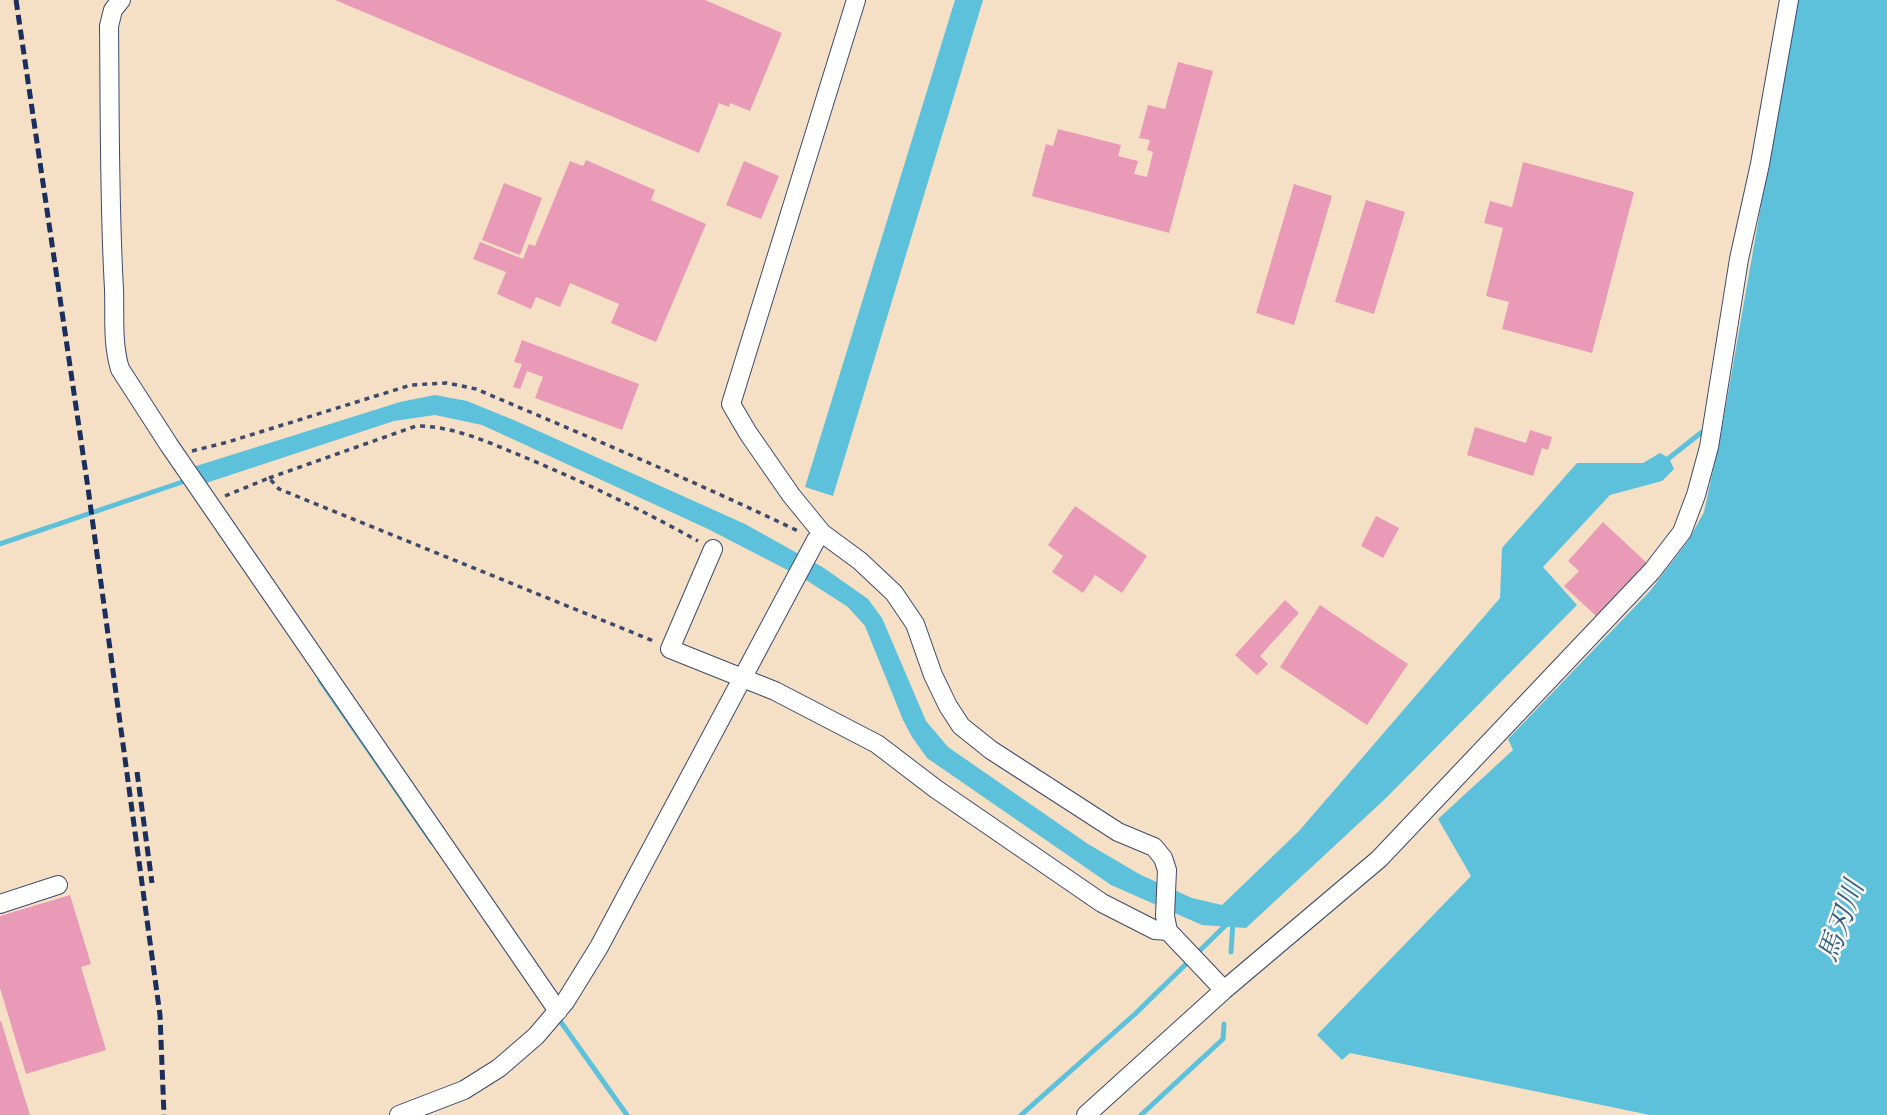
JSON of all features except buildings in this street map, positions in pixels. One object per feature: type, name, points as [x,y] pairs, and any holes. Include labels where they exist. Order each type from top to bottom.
[{"type":"street","points":[[121,0],[113,10],[109,26],[111,228],[116,357],[120,369],[178,459],[558,1011]]},
{"type":"street","points":[[856,0],[731,404],[791,495],[816,541],[860,561],[894,593],[915,624],[933,675],[961,726],[991,750],[1118,832],[1154,848],[1163,858],[1167,870],[1171,930],[1224,990]]},
{"type":"street","points":[[1086,1115],[1224,990],[1379,859],[1652,571],[1682,532],[1696,495],[1709,447],[1739,259],[1760,164],[1789,0]]},
{"type":"street","points":[[399,1115],[464,1090],[499,1068],[536,1036],[558,1011],[599,947],[816,541]]},
{"type":"street","points":[[713,549],[670,649],[775,691],[877,744],[936,789],[1102,903],[1155,930],[1171,930]]},
{"type":"street","points":[[0,904],[58,885]]},
{"type":"path","points":[[178,459],[411,385],[447,383],[476,389],[717,492],[816,541]]},
{"type":"path","points":[[207,499],[416,426],[439,426],[477,437],[549,468],[662,521],[713,549]]},
{"type":"path","points":[[269,478],[279,489],[670,649]]},
{"type":"water","points":[[955,0],[983,0],[833,496],[805,487]]},
{"type":"water","name":"馬刃川","points":[[1797,0],[1887,0],[1887,1115],[1650,1115],[1350,1053],[1342,1060],[1317,1035],[1471,876],[1438,819],[1513,750],[1508,739],[1650,591],[1688,541],[1704,512],[1722,428]]},
{"type":"water","points":[[435,395],[467,401],[516,421],[745,524],[824,568],[868,599],[882,618],[926,721],[948,747],[1088,844],[1141,875],[1192,898],[1222,905],[1299,831],[1500,598],[1502,548],[1577,463],[1643,463],[1660,453],[1669,458],[1674,469],[1662,481],[1610,495],[1543,567],[1577,605],[1385,799],[1246,928],[1202,925],[1111,885],[927,758],[903,720],[865,626],[848,607],[803,578],[708,529],[482,425],[435,415],[394,421],[203,484],[193,467],[400,402]]},
{"type":"waterway","points":[[1664,462],[1702,432],[1722,428]]},
{"type":"waterway","points":[[0,544],[188,480]]},
{"type":"waterway","points":[[320,680],[432,842]]},
{"type":"waterway","points":[[1231,952],[1233,921]]},
{"type":"waterway","points":[[1021,1115],[1135,1014],[1229,922]]},
{"type":"waterway","points":[[558,1018],[627,1115]]},
{"type":"waterway","points":[[1141,1115],[1223,1039],[1224,1024]]},
{"type":"railway","points":[[16,0],[88,488],[160,1015],[164,1115]]},
{"type":"railway","points":[[137,772],[152,883]]}]
